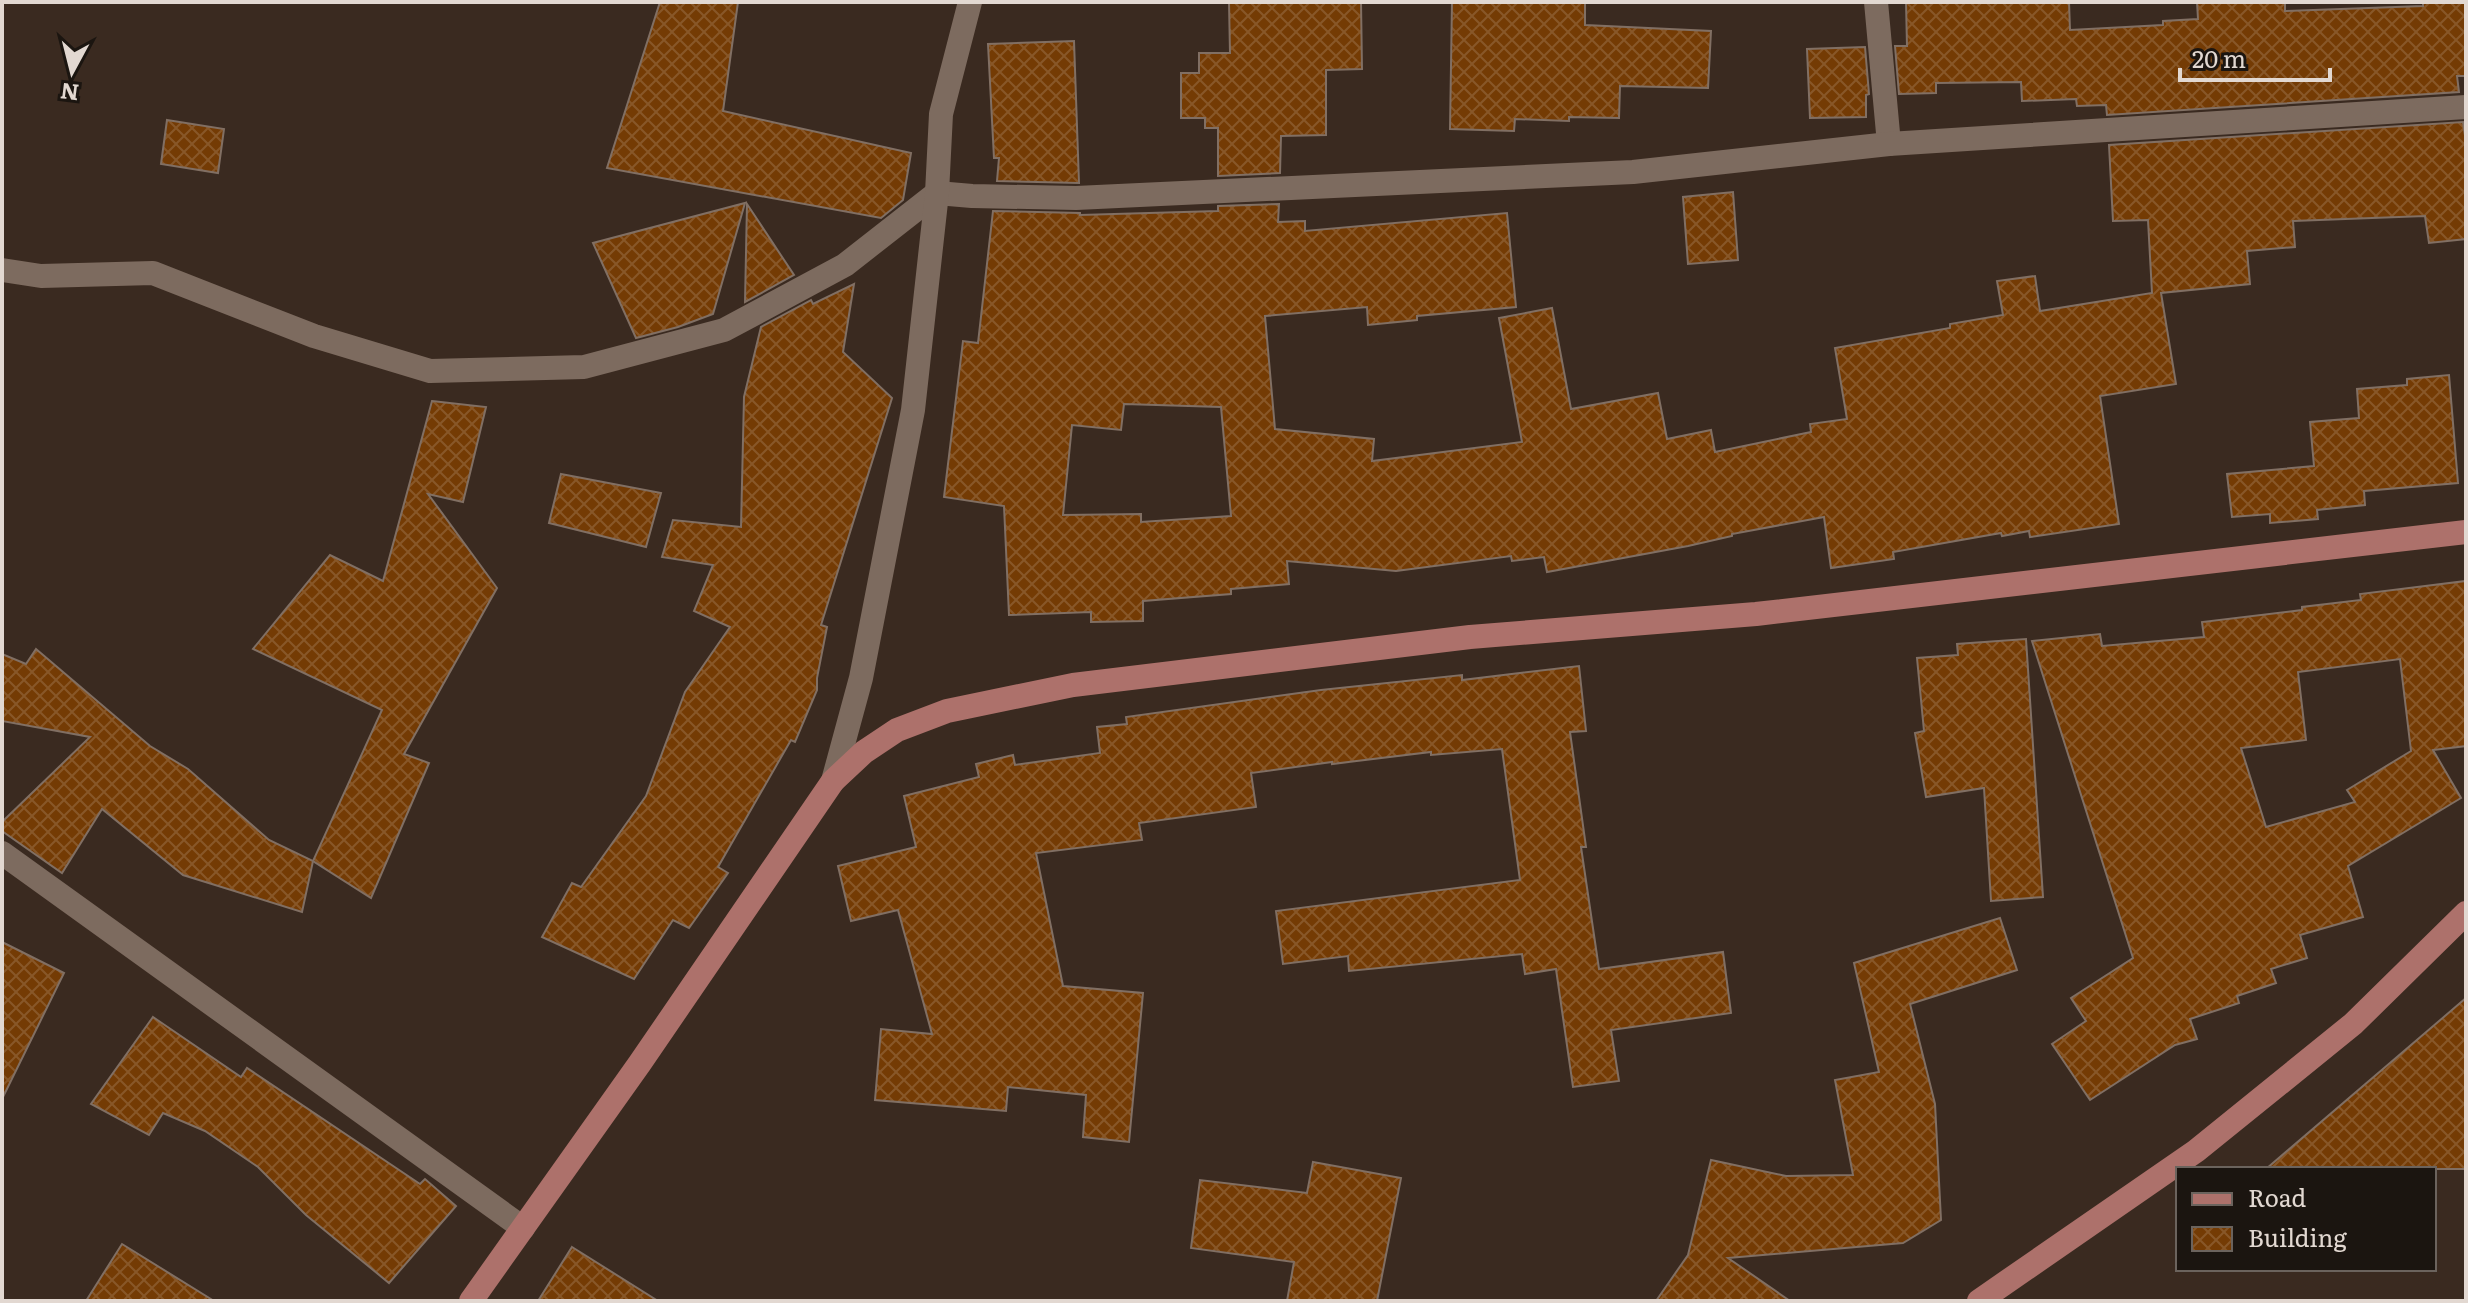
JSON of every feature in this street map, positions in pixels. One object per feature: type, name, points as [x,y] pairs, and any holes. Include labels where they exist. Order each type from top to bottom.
[{"type":"main road","points":[[471,1301],[640,1063],[833,781],[864,752],[897,730],[947,711],[1073,685],[1470,637],[1787,610],[2466,532]]},
{"type":"main road","points":[[1979,1301],[2196,1151],[2353,1024],[2466,913]]},
{"type":"street","points":[[833,781],[861,678],[913,410],[937,193],[941,114],[970,2]]},
{"type":"street","points":[[1876,2],[1889,144]]},
{"type":"street","points":[[2,270],[41,276],[153,273],[314,336],[430,371],[584,367],[724,330],[845,265],[937,193],[1076,198],[1633,172],[1889,144],[2466,107]]},
{"type":"street","points":[[2,853],[523,1228]]},
{"type":"building","points":[[660,2],[738,2],[723,111],[911,153],[903,200],[881,218],[607,168]]},
{"type":"building","points":[[1229,2],[1361,2],[1362,69],[1326,70],[1326,135],[1281,136],[1280,173],[1218,176],[1218,128],[1205,128],[1205,118],[1181,118],[1181,73],[1199,73],[1199,53],[1230,53]]},
{"type":"building","points":[[1452,2],[1585,2],[1585,25],[1711,31],[1708,88],[1620,86],[1619,118],[1569,117],[1569,121],[1515,119],[1514,131],[1450,129]]},
{"type":"building","points":[[1906,2],[2069,2],[2070,30],[2163,25],[2163,21],[2198,19],[2197,2],[2285,2],[2285,11],[2466,2],[2466,76],[2457,76],[2459,92],[2107,115],[2106,105],[2077,106],[2076,99],[2022,101],[2021,82],[1936,83],[1936,93],[1899,94],[1895,46],[1907,46]]},
{"type":"building","points":[[1074,41],[1079,183],[997,181],[999,158],[994,158],[988,44]]},
{"type":"building","points":[[1865,47],[1869,94],[1866,95],[1866,117],[1810,118],[1807,49]]},
{"type":"building","points":[[167,120],[224,129],[218,173],[161,164]]},
{"type":"building","points":[[2463,122],[2466,142],[2466,239],[2429,243],[2425,216],[2293,221],[2295,247],[2247,251],[2250,284],[2161,293],[2176,384],[2100,396],[2119,524],[2030,537],[2029,531],[2002,536],[2001,533],[1893,552],[1894,559],[1831,568],[1824,517],[1547,572],[1544,557],[1512,561],[1511,556],[1396,571],[1287,561],[1289,584],[1231,589],[1231,594],[1143,601],[1143,621],[1091,622],[1091,612],[1009,615],[1004,506],[944,497],[963,341],[978,343],[993,211],[1080,215],[1218,211],[1218,206],[1279,204],[1278,222],[1305,221],[1305,231],[1507,213],[1516,307],[1417,316],[1417,320],[1368,325],[1367,307],[1265,316],[1275,429],[1374,439],[1372,461],[1522,442],[1499,318],[1552,308],[1571,409],[1658,393],[1667,439],[1711,430],[1715,452],[1811,432],[1810,424],[1847,419],[1835,348],[1950,328],[1950,324],[2003,315],[1997,281],[2035,276],[2040,311],[2152,293],[2148,220],[2113,221],[2109,145]],"holes":[[[1124,404],[1221,407],[1231,516],[1141,522],[1141,514],[1063,515],[1072,425],[1121,430]]]},
{"type":"building","points":[[1733,192],[1738,260],[1688,264],[1683,197]]},
{"type":"building","points":[[745,203],[713,314],[636,338],[593,243]]},
{"type":"building","points":[[747,204],[794,275],[745,302]]},
{"type":"building","points":[[854,284],[843,352],[892,398],[821,625],[827,627],[817,690],[795,742],[791,740],[718,867],[728,873],[689,928],[673,920],[634,979],[542,937],[572,883],[581,887],[646,796],[685,692],[730,627],[694,611],[713,565],[662,557],[673,520],[741,527],[744,397],[761,327],[811,300],[813,304]]},
{"type":"building","points":[[2449,375],[2458,483],[2364,491],[2365,505],[2317,510],[2318,519],[2270,523],[2270,514],[2232,517],[2227,474],[2314,466],[2310,422],[2359,418],[2357,389],[2407,385],[2407,379]]},
{"type":"building","points":[[432,401],[486,407],[463,502],[428,494],[497,588],[404,754],[429,763],[371,898],[313,861],[382,710],[253,649],[330,555],[383,581]]},
{"type":"building","points":[[561,474],[661,493],[646,547],[549,523]]},
{"type":"building","points":[[2466,581],[2466,746],[2433,750],[2461,798],[2348,866],[2363,917],[2300,935],[2307,958],[2271,969],[2276,983],[2237,996],[2239,1003],[2190,1019],[2197,1039],[2175,1045],[2090,1100],[2052,1044],[2086,1021],[2071,998],[2133,958],[2032,641],[2100,634],[2102,646],[2204,637],[2202,622],[2361,600],[2360,594]],"holes":[[[2400,659],[2411,751],[2347,790],[2355,802],[2266,827],[2241,748],[2306,740],[2298,672]]]},
{"type":"building","points":[[2026,639],[2043,897],[1991,901],[1984,788],[1926,797],[1915,733],[1924,731],[1917,658],[1958,655],[1957,644]]},
{"type":"building","points":[[36,649],[150,746],[188,769],[269,840],[313,861],[302,912],[183,875],[102,809],[62,873],[2,831],[2,822],[90,737],[2,721],[2,654],[26,664]]},
{"type":"building","points":[[1579,666],[1586,731],[1570,732],[1586,847],[1581,847],[1599,969],[1723,952],[1731,1013],[1611,1030],[1619,1081],[1573,1087],[1556,969],[1525,974],[1522,954],[1349,971],[1348,956],[1283,964],[1276,911],[1520,880],[1502,749],[1431,755],[1431,752],[1332,762],[1251,773],[1256,807],[1139,823],[1142,840],[1036,853],[1063,986],[1143,993],[1129,1142],[1083,1137],[1086,1095],[1008,1087],[1006,1111],[875,1100],[881,1029],[932,1034],[898,910],[851,921],[838,866],[916,847],[904,796],[979,777],[976,764],[1013,755],[1015,765],[1100,753],[1097,727],[1127,724],[1126,717],[1321,690],[1462,675],[1462,680]]},
{"type":"building","points":[[2000,918],[2017,970],[1910,1004],[1935,1104],[1941,1220],[1903,1243],[1728,1258],[1790,1301],[1656,1301],[1688,1255],[1711,1160],[1786,1176],[1853,1175],[1835,1080],[1879,1072],[1854,963]]},
{"type":"building","points":[[2,942],[64,973],[2,1099]]},
{"type":"building","points":[[2466,998],[2466,1169],[2268,1167]]},
{"type":"building","points":[[153,1017],[241,1077],[247,1068],[420,1184],[425,1179],[456,1206],[389,1283],[306,1215],[258,1167],[205,1131],[163,1113],[149,1135],[91,1104]]},
{"type":"building","points":[[1313,1162],[1401,1178],[1377,1301],[1287,1301],[1294,1262],[1191,1248],[1200,1180],[1307,1193]]},
{"type":"building","points":[[122,1244],[214,1301],[86,1301]]},
{"type":"building","points":[[572,1247],[658,1301],[538,1301]]}]
